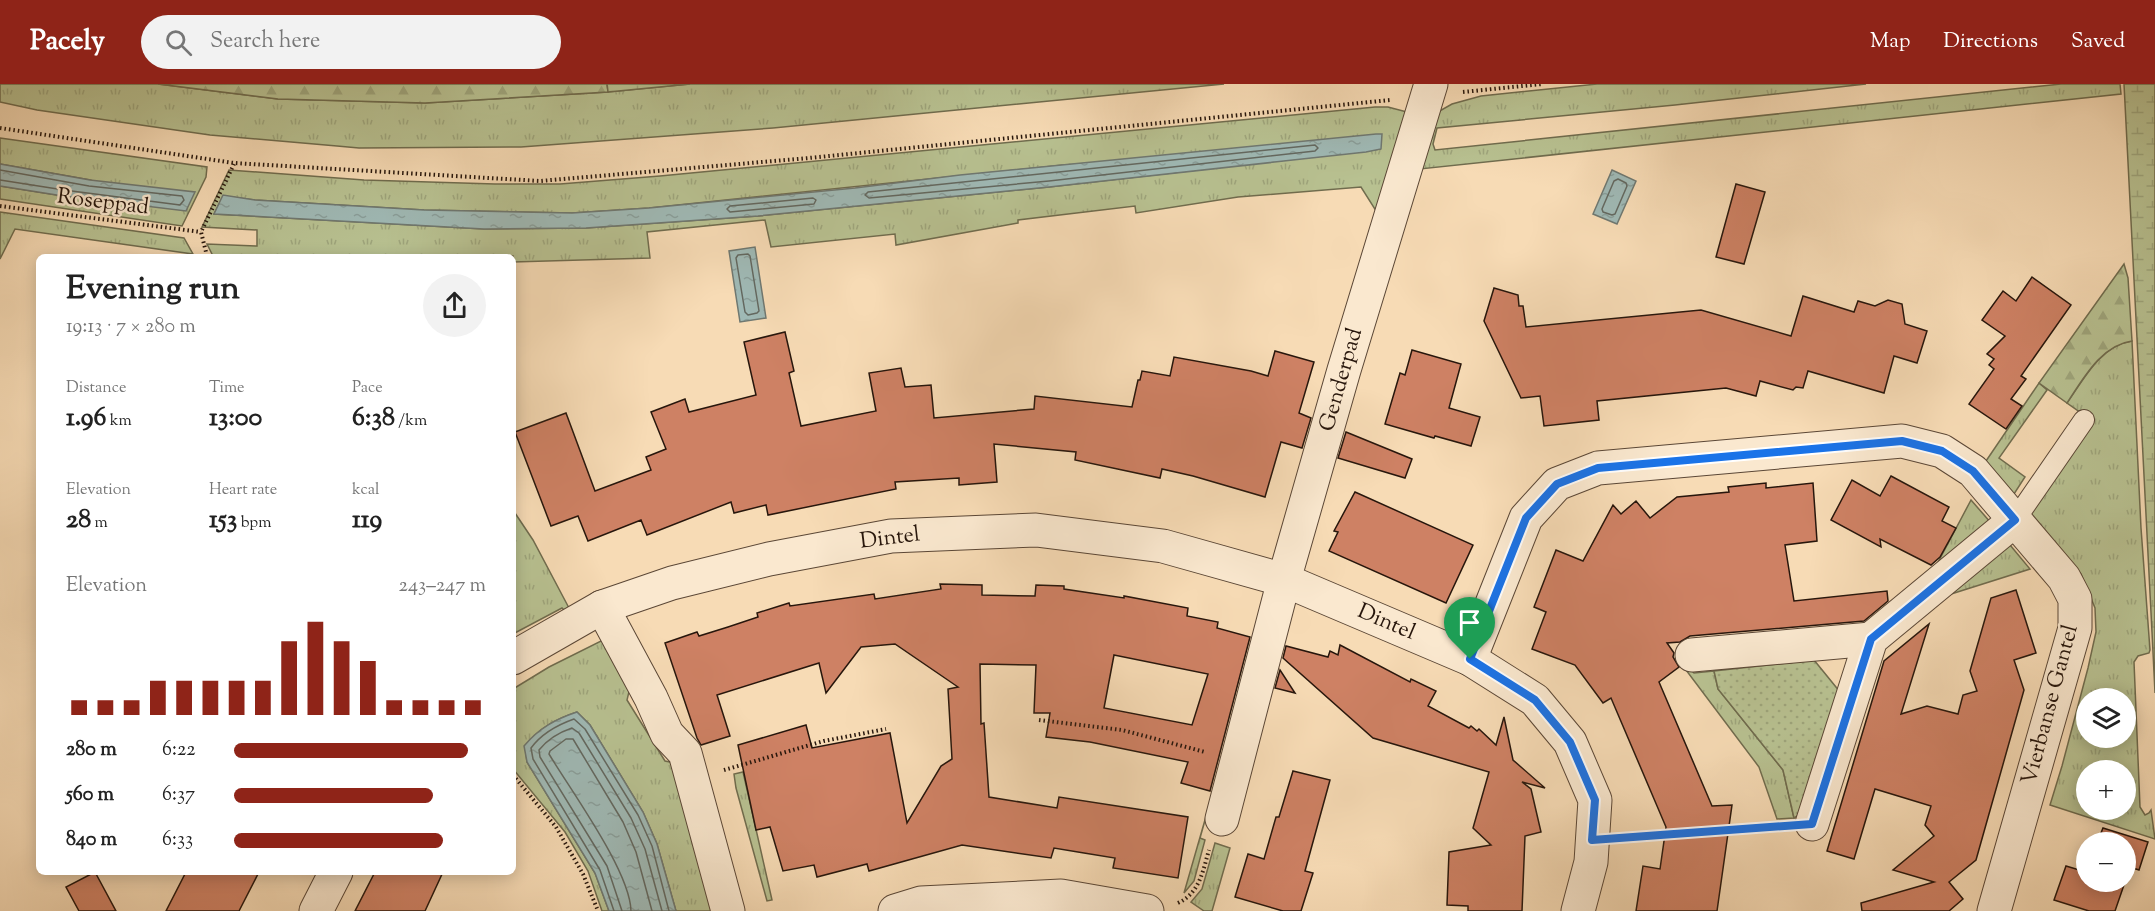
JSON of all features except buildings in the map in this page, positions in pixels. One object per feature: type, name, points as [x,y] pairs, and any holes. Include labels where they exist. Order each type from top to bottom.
[{"type":"street","name":"Genderpad","points":[[1284,580],[1344,370],[1430,90]]},
{"type":"street","name":"Vierbanse Gantel","points":[[1470,659],[1526,518],[1557,484],[1598,468],[1902,441],[1942,451],[1973,471],[2064,578],[2075,599],[2075,628],[1994,911]]},
{"type":"street","points":[[1812,824],[1871,639],[2015,520]]},
{"type":"street","name":"Dintel","points":[[516,656],[602,608],[683,580],[769,559],[891,536],[1036,530],[1163,546],[1284,580],[1470,659],[1535,700],[1570,742],[1595,800],[1591,862],[1578,911]]},
{"type":"street","points":[[1222,819],[1284,580]]},
{"type":"street","points":[[602,608],[651,698],[667,734],[685,753],[728,911]]},
{"type":"street","points":[[1692,655],[1871,639]]},
{"type":"street","points":[[316,911],[334,875]]},
{"type":"street","points":[[895,911],[921,903],[1061,896],[1147,910]]},
{"type":"lane","points":[[2015,520],[2084,420]]},
{"type":"path","points":[[0,128],[234,163],[540,181],[821,156],[1430,90],[1542,84]]},
{"type":"path","points":[[206,254],[201,232],[234,163]]},
{"type":"path","name":"Roseppad","points":[[0,206],[201,232]]},
{"type":"path","points":[[1038,720],[1122,730],[1237,761]]},
{"type":"path","points":[[693,780],[824,741],[886,729]]},
{"type":"path","points":[[516,779],[556,826],[584,874],[598,911]]},
{"type":"path","points":[[1147,910],[1168,907],[1187,899],[1199,882],[1214,831],[1222,819]]},
{"type":"path","points":[[1592,840],[1812,824]]},
{"type":"green space","points":[[0,84],[158,84],[278,99],[425,103],[608,92],[690,84],[1224,84],[773,128],[521,147],[359,148],[210,135],[37,110],[0,102]]},
{"type":"green space","points":[[158,84],[607,84],[608,92],[425,103],[278,99]]},
{"type":"green space","points":[[607,84],[690,84],[608,92]]},
{"type":"green space","points":[[1597,84],[1866,84],[1437,128],[1433,144],[1435,150],[2061,84],[2120,84],[2121,94],[1420,169],[1436,113],[1452,104],[1481,96]]},
{"type":"green space","points":[[2124,84],[2155,84],[2155,693],[2152,632]]},
{"type":"green space","points":[[1375,107],[1388,107],[1407,112],[1378,214],[1361,187],[1238,197],[1136,213],[1135,206],[1018,220],[1018,223],[896,245],[895,234],[771,247],[765,220],[647,232],[650,258],[516,262],[516,254],[212,254],[207,244],[257,246],[257,230],[202,227],[229,170],[364,180],[560,184]],"holes":[[[1381,149],[1049,187],[758,216],[586,228],[484,229],[214,214],[223,196],[424,210],[572,213],[649,208],[1063,165]]]},
{"type":"green space","points":[[0,138],[207,167],[206,177],[182,226],[0,199],[0,186],[63,196],[90,180],[0,164]]},
{"type":"green space","points":[[0,212],[184,238],[193,254],[15,229],[0,259]]},
{"type":"green space","points":[[2124,264],[2128,278],[2132,341],[2111,349],[2102,356],[2086,374],[2067,403],[2039,383]]},
{"type":"green space","points":[[2132,341],[2141,528],[2150,650],[2149,653],[2138,656],[2134,662],[2135,688],[2083,688],[2096,632],[2095,608],[2081,574],[2027,510],[2091,420],[2067,403],[2094,365],[2111,349]]},
{"type":"green space","points":[[2039,383],[2047,390],[1999,458],[2025,477],[2014,494],[1986,461]]},
{"type":"green space","points":[[1971,500],[1991,523],[1935,568]]},
{"type":"green space","points":[[516,514],[533,540],[569,608],[564,610],[562,608],[516,632]]},
{"type":"green space","points":[[2010,545],[2030,569],[1948,595]]},
{"type":"green space","points":[[601,641],[608,643],[632,679],[627,700],[665,761],[675,763],[716,911],[676,911],[657,844],[643,812],[590,725],[577,712],[548,725],[530,740],[525,746],[527,762],[595,873],[609,911],[602,911],[588,871],[565,832],[516,773],[516,687],[549,667]]},
{"type":"green space","points":[[1814,660],[1840,692],[1799,815],[1794,818],[1783,770],[1718,689],[1714,671]]},
{"type":"green space","points":[[1686,670],[1694,673],[1714,671],[1718,689],[1783,770],[1794,818],[1777,819],[1759,767]]},
{"type":"green space","points":[[2136,710],[2140,807],[2145,815],[2151,810],[2155,839],[2096,820],[2136,820],[2136,760],[2076,760],[2076,813],[2050,805],[2076,713],[2076,748],[2136,748]]},
{"type":"green space","points":[[743,772],[772,900],[767,901],[736,788],[734,774]]},
{"type":"green space","points":[[1213,792],[1200,838],[1205,840],[1194,881],[1184,893]]},
{"type":"green space","points":[[1215,843],[1230,848],[1212,911],[1204,911],[1191,902],[1202,889]]},
{"type":"water","points":[[1382,134],[1381,149],[1366,152],[758,216],[586,228],[484,229],[214,214],[223,195],[255,200],[424,210],[572,213],[649,208]]},
{"type":"water","points":[[0,164],[90,180],[195,192],[186,211],[63,196],[0,186]]},
{"type":"water","points":[[1612,170],[1636,181],[1617,224],[1593,214]]},
{"type":"water","points":[[755,247],[766,318],[740,322],[729,251]]},
{"type":"water","points":[[577,712],[590,725],[643,812],[657,844],[676,911],[609,911],[595,873],[527,762],[524,746],[536,734],[548,725]]},
{"type":"route","points":[[1902,441],[1942,451],[1973,471],[2015,520],[1871,639],[1812,824],[1592,840],[1595,800],[1570,742],[1535,700],[1470,659],[1526,518],[1557,484],[1598,468],[1902,441]]}]
